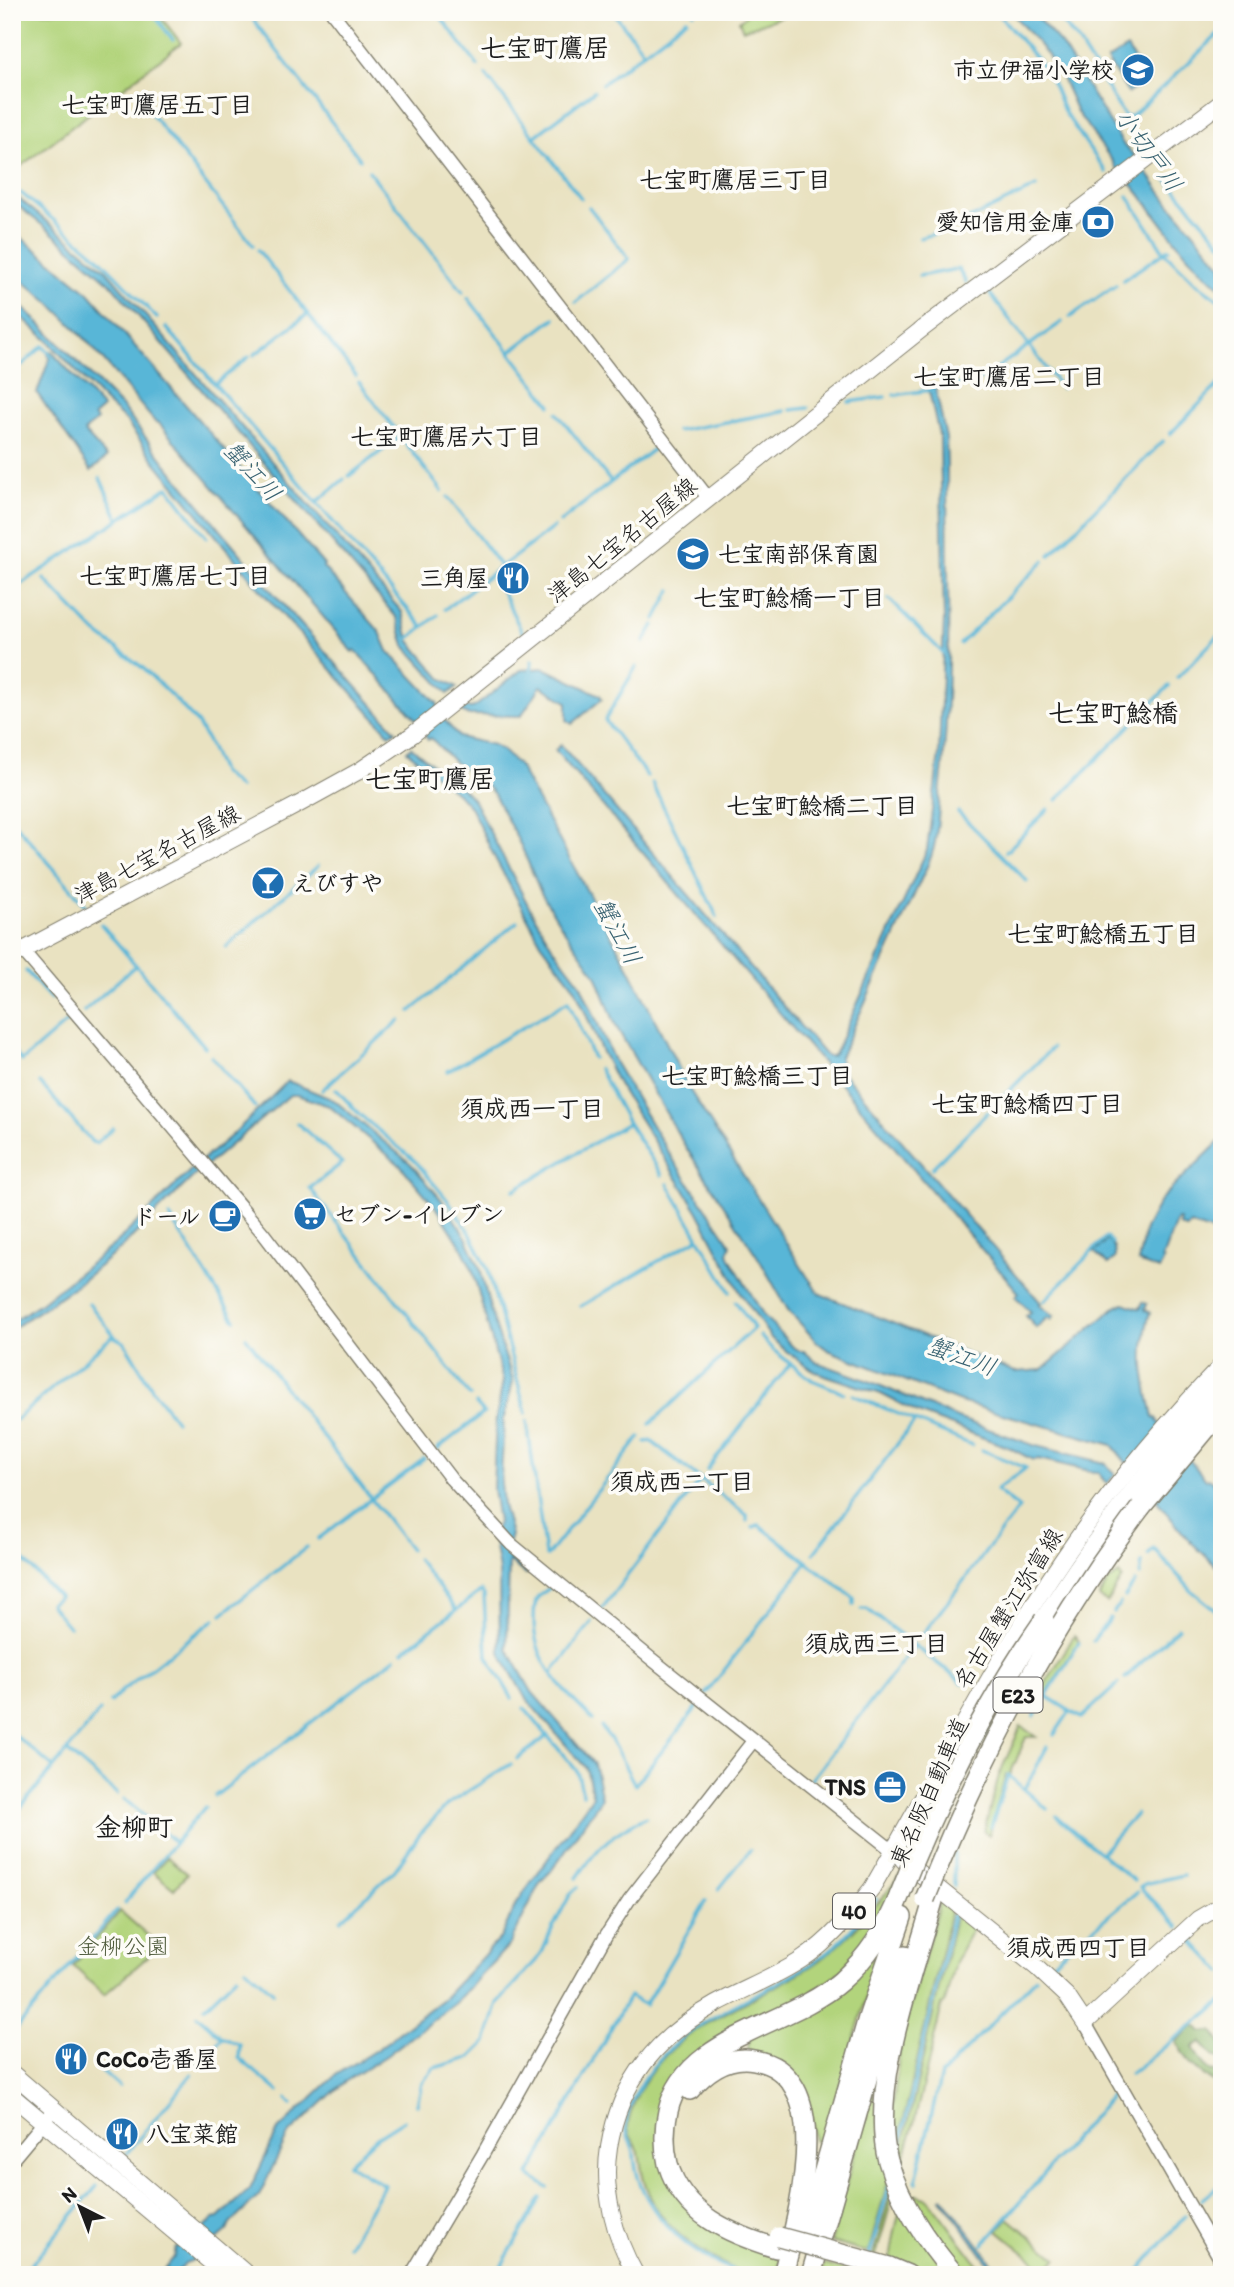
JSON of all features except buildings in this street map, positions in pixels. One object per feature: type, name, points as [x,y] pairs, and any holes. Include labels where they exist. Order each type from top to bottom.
[{"type":"highway","points":[[955,2275],[920,2231],[900,2192],[888,2159],[884,2119],[888,2067],[932,1817],[960,1758],[1002,1681],[1102,1532],[1132,1491],[1222,1386]]},
{"type":"highway","name":"東名阪自動車道","points":[[794,2275],[892,1943],[1031,1672],[1093,1573],[1144,1502],[1222,1410]]},
{"type":"highway","points":[[908,2275],[881,2271],[778,2243],[746,2239],[721,2228],[688,2201],[674,2179],[668,2161],[665,2129],[669,2106],[678,2086],[703,2059],[733,2039],[810,2004],[841,1982],[917,1898]]},
{"type":"highway","name":"東名阪自動車道","points":[[811,2275],[917,1898]]},
{"type":"highway","points":[[778,2243],[716,2209],[691,2182],[679,2152],[678,2124],[690,2090],[708,2072],[730,2060],[753,2060],[781,2072],[794,2087],[805,2117],[805,2165],[796,2223],[783,2275]]},
{"type":"main road","name":"津島七宝名古屋線","points":[[16,948],[301,803],[359,771],[413,734],[922,329],[1222,102]]},
{"type":"main road","name":"名古屋蟹江弥富線","points":[[636,2275],[615,2226],[607,2183],[607,2157],[613,2126],[632,2081],[658,2046],[691,2019],[780,1972],[821,1945],[859,1906],[893,1852],[1036,1600],[1108,1495],[1184,1404],[1222,1365]]},
{"type":"main road","points":[[893,1852],[1036,1968],[1067,1996],[1085,2023],[1198,1919],[1222,1905]]},
{"type":"main road","points":[[12,2073],[183,2230]]},
{"type":"main road","points":[[12,2096],[213,2255],[248,2275]]},
{"type":"main road","points":[[213,2255],[226,2275]]},
{"type":"street","points":[[332,12],[709,499]]},
{"type":"street","points":[[16,948],[205,1163],[263,1233],[451,1479],[511,1544],[893,1852]]},
{"type":"street","points":[[411,2275],[483,2154],[605,1937],[629,1900],[753,1741]]},
{"type":"street","points":[[1085,2023],[1222,2262]]},
{"type":"street","points":[[12,2160],[55,2110]]},
{"type":"green space","points":[[12,12],[157,12],[181,43],[12,173]]},
{"type":"green space","points":[[750,12],[782,12],[783,16],[743,30],[739,21]]},
{"type":"green space","points":[[1119,1574],[1122,1578],[1107,1603],[1099,1597],[1108,1582]]},
{"type":"green space","points":[[1074,1636],[1079,1641],[1042,1700],[1039,1694]]},
{"type":"green space","points":[[1021,1726],[1036,1737],[1026,1737],[1010,1775],[1006,1774],[989,1835],[984,1831],[999,1775]]},
{"type":"green space","points":[[167,1857],[187,1874],[174,1889],[153,1872]]},
{"type":"green space","points":[[900,1875],[886,1913],[839,1974],[671,2085],[671,2186],[781,2257],[777,2275],[742,2273],[691,2244],[674,2230],[655,2205],[645,2184],[638,2150],[628,2129],[638,2093],[674,2047],[696,2030],[795,1976],[831,1951],[863,1920]]},
{"type":"green space","points":[[940,1901],[951,1910],[895,2158],[868,2253],[831,2242],[861,2128],[867,2117],[864,2115],[870,2095],[876,2096],[890,2129],[901,2039]]},
{"type":"green space","name":"金柳公園","points":[[120,1911],[160,1946],[104,1995],[73,1966]]},
{"type":"green space","points":[[956,1913],[973,1928],[955,1962],[914,2123],[876,2255],[873,2255],[900,2159]]},
{"type":"green space","points":[[884,1939],[823,2144],[814,2141],[810,2108],[748,2052],[749,2040]]},
{"type":"green space","points":[[1197,2026],[1202,2032],[1213,2031],[1222,2044],[1222,2060],[1201,2042],[1193,2047],[1205,2066],[1221,2078],[1222,2089],[1190,2065],[1176,2042],[1192,2027]]},
{"type":"green space","points":[[916,2195],[928,2199],[986,2275],[966,2275],[941,2247],[950,2275],[923,2275],[890,2260],[900,2214],[909,2200]]},
{"type":"green space","points":[[1008,2218],[1057,2258],[1046,2270],[998,2231]]},
{"type":"green space","points":[[824,2264],[859,2275],[821,2275]]},
{"type":"water","points":[[1011,12],[1032,12],[1061,44],[1125,147],[1222,266],[1222,288],[1186,253],[1117,169],[1077,112],[1063,80],[1047,54]]},
{"type":"water","points":[[1127,48],[1148,81],[1128,93],[1107,60]]},
{"type":"water","points":[[12,193],[106,270],[402,612],[409,640],[441,678],[457,687],[448,694],[405,646],[397,618],[110,283],[12,201]]},
{"type":"water","name":"蟹江川","points":[[12,230],[89,293],[380,632],[388,651],[437,703],[441,716],[459,737],[493,745],[519,766],[630,970],[691,1092],[820,1294],[1015,1372],[1042,1370],[1114,1308],[1124,1303],[1140,1309],[1143,1302],[1147,1304],[1145,1310],[1150,1312],[1144,1365],[1153,1417],[1206,1480],[1209,1478],[1222,1492],[1222,1572],[1187,1538],[1112,1445],[960,1402],[828,1350],[817,1342],[788,1310],[759,1259],[685,1146],[616,1026],[596,975],[541,893],[522,848],[494,794],[482,781],[454,762],[431,738],[428,740],[415,718],[355,650],[353,652],[89,343],[52,305],[12,274]]},
{"type":"water","points":[[12,299],[122,407],[274,594],[396,731],[390,735],[263,593],[156,463],[126,421],[12,308]]},
{"type":"water","points":[[51,351],[103,408],[94,416],[97,420],[84,432],[107,457],[91,471],[37,393]]},
{"type":"water","points":[[935,386],[946,438],[948,629],[947,712],[936,837],[929,862],[840,1057],[839,1068],[1041,1303],[1039,1305],[1054,1316],[1051,1320],[1048,1317],[1036,1328],[1026,1316],[1031,1312],[1015,1296],[1019,1293],[555,750],[561,745],[826,1056],[832,1056],[927,850],[939,755],[944,619],[940,439],[928,387]]},
{"type":"water","points":[[544,668],[600,695],[602,699],[572,724],[567,720],[567,702],[541,686],[521,716],[467,715],[460,711],[465,707],[476,706],[521,670]]},
{"type":"water","points":[[411,747],[474,801],[529,907],[552,946],[580,983],[615,1063],[668,1152],[731,1245],[728,1253],[730,1258],[764,1316],[792,1346],[804,1351],[816,1362],[957,1418],[1036,1446],[1105,1463],[1115,1474],[1107,1484],[1098,1473],[1039,1459],[1033,1460],[1010,1448],[918,1413],[881,1394],[816,1372],[771,1338],[740,1292],[698,1212],[619,1086],[575,988],[541,943],[471,808],[407,751]]},
{"type":"water","points":[[288,1081],[334,1100],[411,1164],[441,1199],[466,1237],[480,1268],[513,1381],[504,1419],[501,1480],[503,1505],[511,1535],[507,1547],[512,1560],[528,1574],[509,1561],[507,1648],[532,1692],[594,1764],[602,1798],[551,1871],[540,1882],[510,1944],[454,2004],[386,2056],[343,2083],[288,2135],[259,2196],[230,2224],[227,2231],[185,2263],[175,2275],[160,2275],[174,2257],[176,2249],[214,2219],[219,2218],[250,2189],[278,2130],[336,2075],[379,2048],[445,1997],[501,1937],[524,1892],[593,1796],[586,1768],[526,1699],[500,1653],[499,1571],[493,1535],[498,1522],[493,1489],[496,1418],[503,1381],[472,1269],[438,1210],[401,1166],[329,1106],[290,1095],[193,1177],[120,1249],[74,1287],[12,1329],[12,1322],[42,1302],[116,1243]]},
{"type":"water","points":[[1222,1139],[1222,1198],[1212,1232],[1190,1224],[1187,1229],[1179,1225],[1180,1220],[1177,1219],[1159,1270],[1138,1262],[1145,1229],[1161,1199]]},
{"type":"water","points":[[1107,1240],[1114,1247],[1115,1258],[1108,1264],[1094,1252]]},
{"type":"water","points":[[943,2197],[1000,2275],[997,2275],[941,2198]]},
{"type":"waterway","points":[[152,12],[173,40]]},
{"type":"waterway","points":[[437,12],[478,66]]},
{"type":"waterway","points":[[613,12],[644,52]]},
{"type":"waterway","points":[[997,12],[1040,63],[1053,84],[1065,113],[1106,172]]},
{"type":"waterway","name":"小切戸川","points":[[1053,12],[1077,40],[1125,117]]},
{"type":"waterway","points":[[248,13],[360,159]]},
{"type":"waterway","points":[[602,84],[687,19]]},
{"type":"waterway","name":"小切戸川","points":[[1125,117],[1132,116],[1222,31]]},
{"type":"waterway","points":[[486,75],[581,198]]},
{"type":"waterway","points":[[534,137],[594,91]]},
{"type":"waterway","points":[[139,98],[253,245]]},
{"type":"waterway","points":[[369,171],[463,292]]},
{"type":"waterway","name":"小切戸川","points":[[1166,178],[1222,244]]},
{"type":"waterway","points":[[920,238],[947,230],[1036,187]]},
{"type":"waterway","points":[[21,193],[96,255],[157,318]]},
{"type":"waterway","points":[[1128,196],[1164,252],[1197,284],[1222,302]]},
{"type":"waterway","points":[[576,302],[629,259],[589,207]]},
{"type":"waterway","points":[[1123,280],[1169,249]]},
{"type":"waterway","points":[[258,250],[356,376]]},
{"type":"waterway","points":[[919,276],[958,269],[966,282]]},
{"type":"waterway","points":[[1070,317],[1116,285]]},
{"type":"waterway","points":[[988,291],[1061,388]]},
{"type":"waterway","points":[[468,298],[551,405]]},
{"type":"waterway","points":[[254,355],[308,314]]},
{"type":"waterway","points":[[510,352],[555,318]]},
{"type":"waterway","points":[[994,370],[1062,322]]},
{"type":"waterway","points":[[166,327],[423,627]]},
{"type":"waterway","points":[[12,374],[43,346],[51,355]]},
{"type":"waterway","points":[[215,384],[249,357]]},
{"type":"waterway","points":[[946,387],[975,382],[986,375]]},
{"type":"waterway","points":[[1170,434],[1222,381]]},
{"type":"waterway","points":[[359,382],[442,491]]},
{"type":"waterway","points":[[894,395],[931,390]]},
{"type":"waterway","points":[[849,402],[885,397]]},
{"type":"waterway","points":[[791,410],[808,408]]},
{"type":"waterway","points":[[677,431],[785,411]]},
{"type":"waterway","points":[[557,413],[611,482]]},
{"type":"waterway","points":[[349,476],[401,436]]},
{"type":"waterway","points":[[1050,555],[1163,441]]},
{"type":"waterway","points":[[560,522],[655,448]]},
{"type":"waterway","points":[[100,478],[119,520]]},
{"type":"waterway","points":[[316,503],[344,479]]},
{"type":"waterway","points":[[12,590],[168,487],[207,538]]},
{"type":"waterway","points":[[448,497],[501,567]]},
{"type":"waterway","points":[[445,609],[554,527]]},
{"type":"waterway","points":[[960,644],[1044,561]]},
{"type":"waterway","points":[[493,573],[522,632]]},
{"type":"waterway","points":[[44,579],[96,633],[143,668],[180,704],[198,724],[221,772],[239,788]]},
{"type":"waterway","points":[[656,619],[671,590]]},
{"type":"waterway","points":[[889,599],[944,654]]},
{"type":"waterway","points":[[407,640],[438,615]]},
{"type":"waterway","points":[[644,642],[654,625]]},
{"type":"waterway","points":[[1177,678],[1222,632]]},
{"type":"waterway","points":[[531,672],[532,661]]},
{"type":"waterway","points":[[636,667],[605,720],[647,776]]},
{"type":"waterway","points":[[1057,800],[1169,686]]},
{"type":"waterway","points":[[652,783],[717,917]]},
{"type":"waterway","points":[[1006,852],[1048,809]]},
{"type":"waterway","points":[[958,812],[1027,881]]},
{"type":"waterway","points":[[12,820],[86,906]]},
{"type":"waterway","points":[[226,947],[318,866]]},
{"type":"waterway","points":[[411,1011],[517,922]]},
{"type":"waterway","points":[[101,924],[205,1047]]},
{"type":"waterway","points":[[84,1011],[136,965]]},
{"type":"waterway","points":[[26,971],[51,999]]},
{"type":"waterway","points":[[448,1071],[568,1001],[593,1058]]},
{"type":"waterway","points":[[12,1050],[22,1061],[69,1020]]},
{"type":"waterway","points":[[322,1090],[400,1020]]},
{"type":"waterway","points":[[998,1102],[1052,1048]]},
{"type":"waterway","points":[[211,1056],[255,1107]]},
{"type":"waterway","points":[[599,1069],[628,1123],[662,1175]]},
{"type":"waterway","points":[[40,1083],[92,1142],[96,1143],[113,1128]]},
{"type":"waterway","points":[[336,1089],[359,1114],[415,1161],[446,1198],[470,1233],[488,1270],[526,1413]]},
{"type":"waterway","points":[[932,1168],[988,1112]]},
{"type":"waterway","points":[[297,1123],[342,1163],[310,1188],[470,1396]]},
{"type":"waterway","points":[[514,1190],[628,1123]]},
{"type":"waterway","points":[[668,1184],[730,1292]]},
{"type":"waterway","points":[[170,1217],[235,1320]]},
{"type":"waterway","points":[[1044,1301],[1106,1237],[1112,1243]]},
{"type":"waterway","points":[[581,1306],[698,1238]]},
{"type":"waterway","points":[[650,1424],[754,1328],[736,1302]]},
{"type":"waterway","points":[[12,1423],[114,1335],[89,1304]]},
{"type":"waterway","points":[[113,1336],[124,1342],[153,1390],[176,1421]]},
{"type":"waterway","points":[[760,1336],[773,1350],[812,1380],[844,1393]]},
{"type":"waterway","points":[[246,1337],[410,1549]]},
{"type":"waterway","points":[[707,1470],[790,1364]]},
{"type":"waterway","points":[[853,1395],[972,1445]]},
{"type":"waterway","points":[[437,1449],[484,1413],[476,1404]]},
{"type":"waterway","points":[[527,1421],[547,1556]]},
{"type":"waterway","points":[[814,1553],[915,1421]]},
{"type":"waterway","points":[[547,1556],[640,1437]]},
{"type":"waterway","points":[[646,1442],[651,1441],[747,1515],[747,1521]]},
{"type":"waterway","points":[[982,1450],[1026,1468]]},
{"type":"waterway","points":[[318,1539],[424,1459]]},
{"type":"waterway","points":[[923,1634],[1019,1508],[996,1490],[1026,1468]]},
{"type":"waterway","points":[[601,1610],[701,1479]]},
{"type":"waterway","points":[[753,1527],[759,1525],[854,1598],[854,1604]]},
{"type":"waterway","points":[[222,1614],[307,1547]]},
{"type":"waterway","points":[[12,1548],[59,1597],[50,1604],[69,1627]]},
{"type":"waterway","points":[[1148,1555],[1154,1549],[1192,1591],[1217,1611]]},
{"type":"waterway","points":[[417,1559],[456,1610]]},
{"type":"waterway","points":[[706,1694],[807,1562]]},
{"type":"waterway","points":[[1140,1575],[1142,1563]]},
{"type":"waterway","points":[[1125,1597],[1135,1582]]},
{"type":"waterway","points":[[551,1587],[538,1597],[535,1605],[535,1634],[539,1649],[561,1687],[593,1720]]},
{"type":"waterway","points":[[403,1651],[481,1591],[484,1595],[487,1656],[512,1698]]},
{"type":"waterway","points":[[1114,1612],[1120,1603]]},
{"type":"waterway","points":[[861,1609],[867,1609],[963,1683]]},
{"type":"waterway","points":[[1093,1641],[1110,1618]]},
{"type":"waterway","points":[[110,1702],[215,1619]]},
{"type":"waterway","points":[[552,1673],[592,1622]]},
{"type":"waterway","points":[[1125,1678],[1178,1628]]},
{"type":"waterway","points":[[1079,1643],[1046,1696],[1081,1718],[1118,1684]]},
{"type":"waterway","points":[[811,1780],[914,1646]]},
{"type":"waterway","points":[[215,1796],[395,1658]]},
{"type":"waterway","points":[[1007,1695],[1025,1666]]},
{"type":"waterway","points":[[1034,1716],[1046,1696]]},
{"type":"waterway","points":[[601,1727],[610,1738],[635,1785],[698,1706]]},
{"type":"waterway","points":[[524,1708],[577,1771],[583,1794]]},
{"type":"waterway","points":[[17,1812],[100,1711]]},
{"type":"waterway","points":[[1054,1735],[1070,1711]]},
{"type":"waterway","points":[[954,1809],[954,1797],[997,1712]]},
{"type":"waterway","points":[[12,1733],[53,1767]]},
{"type":"waterway","points":[[517,1759],[546,1737]]},
{"type":"waterway","points":[[1025,1789],[1047,1747]]},
{"type":"waterway","points":[[67,1751],[117,1794]]},
{"type":"waterway","points":[[341,1920],[395,1870],[419,1835],[448,1804],[511,1764]]},
{"type":"waterway","points":[[991,1827],[1008,1775],[1047,1809]]},
{"type":"waterway","points":[[124,1799],[175,1842]]},
{"type":"waterway","points":[[124,1903],[205,1807]]},
{"type":"waterway","points":[[1101,1853],[1136,1814]]},
{"type":"waterway","points":[[1056,1816],[1134,1881]]},
{"type":"waterway","points":[[577,1878],[607,1842],[646,1817]]},
{"type":"waterway","points":[[719,1889],[750,1850]]},
{"type":"waterway","points":[[954,1852],[954,1886]]},
{"type":"waterway","points":[[1179,1927],[1140,1887],[1183,1875]]},
{"type":"waterway","points":[[417,2104],[422,2083],[434,2068],[470,2058],[486,2042],[498,2003],[541,1955],[571,1893],[578,1887]]},
{"type":"waterway","points":[[1050,1964],[1137,1892]]},
{"type":"waterway","points":[[744,2275],[710,2260],[692,2248],[657,2214],[636,2171],[634,2151],[626,2128],[628,2111],[654,2066],[673,2046],[718,2014],[793,1975],[826,1954],[849,1932],[876,1899]]},
{"type":"waterway","points":[[548,2188],[529,2175],[629,1996],[645,2005],[706,1901]]},
{"type":"waterway","points":[[12,2034],[117,1910]]},
{"type":"waterway","points":[[896,2162],[953,1915]]},
{"type":"waterway","points":[[1189,1937],[1222,1972]]},
{"type":"waterway","points":[[246,1968],[273,1992]]},
{"type":"waterway","points":[[205,2007],[237,1976]]},
{"type":"waterway","points":[[917,2182],[941,2075],[1036,1978]]},
{"type":"waterway","points":[[1130,2074],[1222,2002]]},
{"type":"waterway","points":[[197,2015],[222,2037],[240,2045],[239,2058],[278,2091]]},
{"type":"waterway","points":[[198,2065],[222,2038]]},
{"type":"waterway","points":[[100,2069],[119,2086]]},
{"type":"waterway","points":[[126,2154],[192,2074]]},
{"type":"waterway","points":[[983,2245],[1116,2090]]},
{"type":"waterway","points":[[287,2099],[292,2104]]},
{"type":"waterway","points":[[348,2246],[384,2185],[348,2164],[377,2137],[404,2120]]},
{"type":"waterway","points":[[1201,2200],[1222,2183]]},
{"type":"waterway","points":[[22,2275],[97,2186]]},
{"type":"waterway","points":[[869,2256],[889,2187]]},
{"type":"waterway","points":[[499,2270],[541,2198]]},
{"type":"waterway","points":[[1135,2275],[1186,2215]]},
{"type":"waterway","points":[[360,2265],[375,2275]]},
{"type":"place","name":"市立伊福小学校","points":[[1138,70]]},
{"type":"place","name":"愛知信用金庫","points":[[1098,222]]},
{"type":"place","name":"七宝南部保育園","points":[[693,554]]},
{"type":"place","name":"三角屋","points":[[513,578]]},
{"type":"place","name":"えびすや","points":[[268,883]]},
{"type":"place","name":"セブン-イレブン","points":[[310,1214]]},
{"type":"place","name":"ドール","points":[[225,1216]]},
{"type":"place","name":"TNS","points":[[890,1787]]},
{"type":"place","name":"CoCo壱番屋","points":[[71,2059]]},
{"type":"place","name":"八宝菜館","points":[[122,2134]]},
{"type":"district","name":"七宝町鷹居","points":[[545,48]]},
{"type":"district","name":"七宝町鷹居五丁目","points":[[157,104]]},
{"type":"district","name":"七宝町鷹居三丁目","points":[[735,179]]},
{"type":"district","name":"七宝町鷹居二丁目","points":[[1009,376]]},
{"type":"district","name":"七宝町鷹居六丁目","points":[[446,436]]},
{"type":"district","name":"七宝町鷹居七丁目","points":[[175,575]]},
{"type":"district","name":"七宝町鯰橋一丁目","points":[[789,597]]},
{"type":"district","name":"七宝町鯰橋","points":[[1113,713]]},
{"type":"district","name":"七宝町鷹居","points":[[430,779]]},
{"type":"district","name":"七宝町鯰橋二丁目","points":[[822,805]]},
{"type":"district","name":"七宝町鯰橋五丁目","points":[[1103,933]]},
{"type":"district","name":"七宝町鯰橋三丁目","points":[[757,1075]]},
{"type":"district","name":"七宝町鯰橋四丁目","points":[[1027,1103]]},
{"type":"district","name":"須成西一丁目","points":[[532,1108]]},
{"type":"district","name":"須成西二丁目","points":[[682,1481]]},
{"type":"district","name":"須成西三丁目","points":[[876,1643]]},
{"type":"district","name":"金柳町","points":[[134,1827]]},
{"type":"district","name":"須成西四丁目","points":[[1078,1947]]}]
